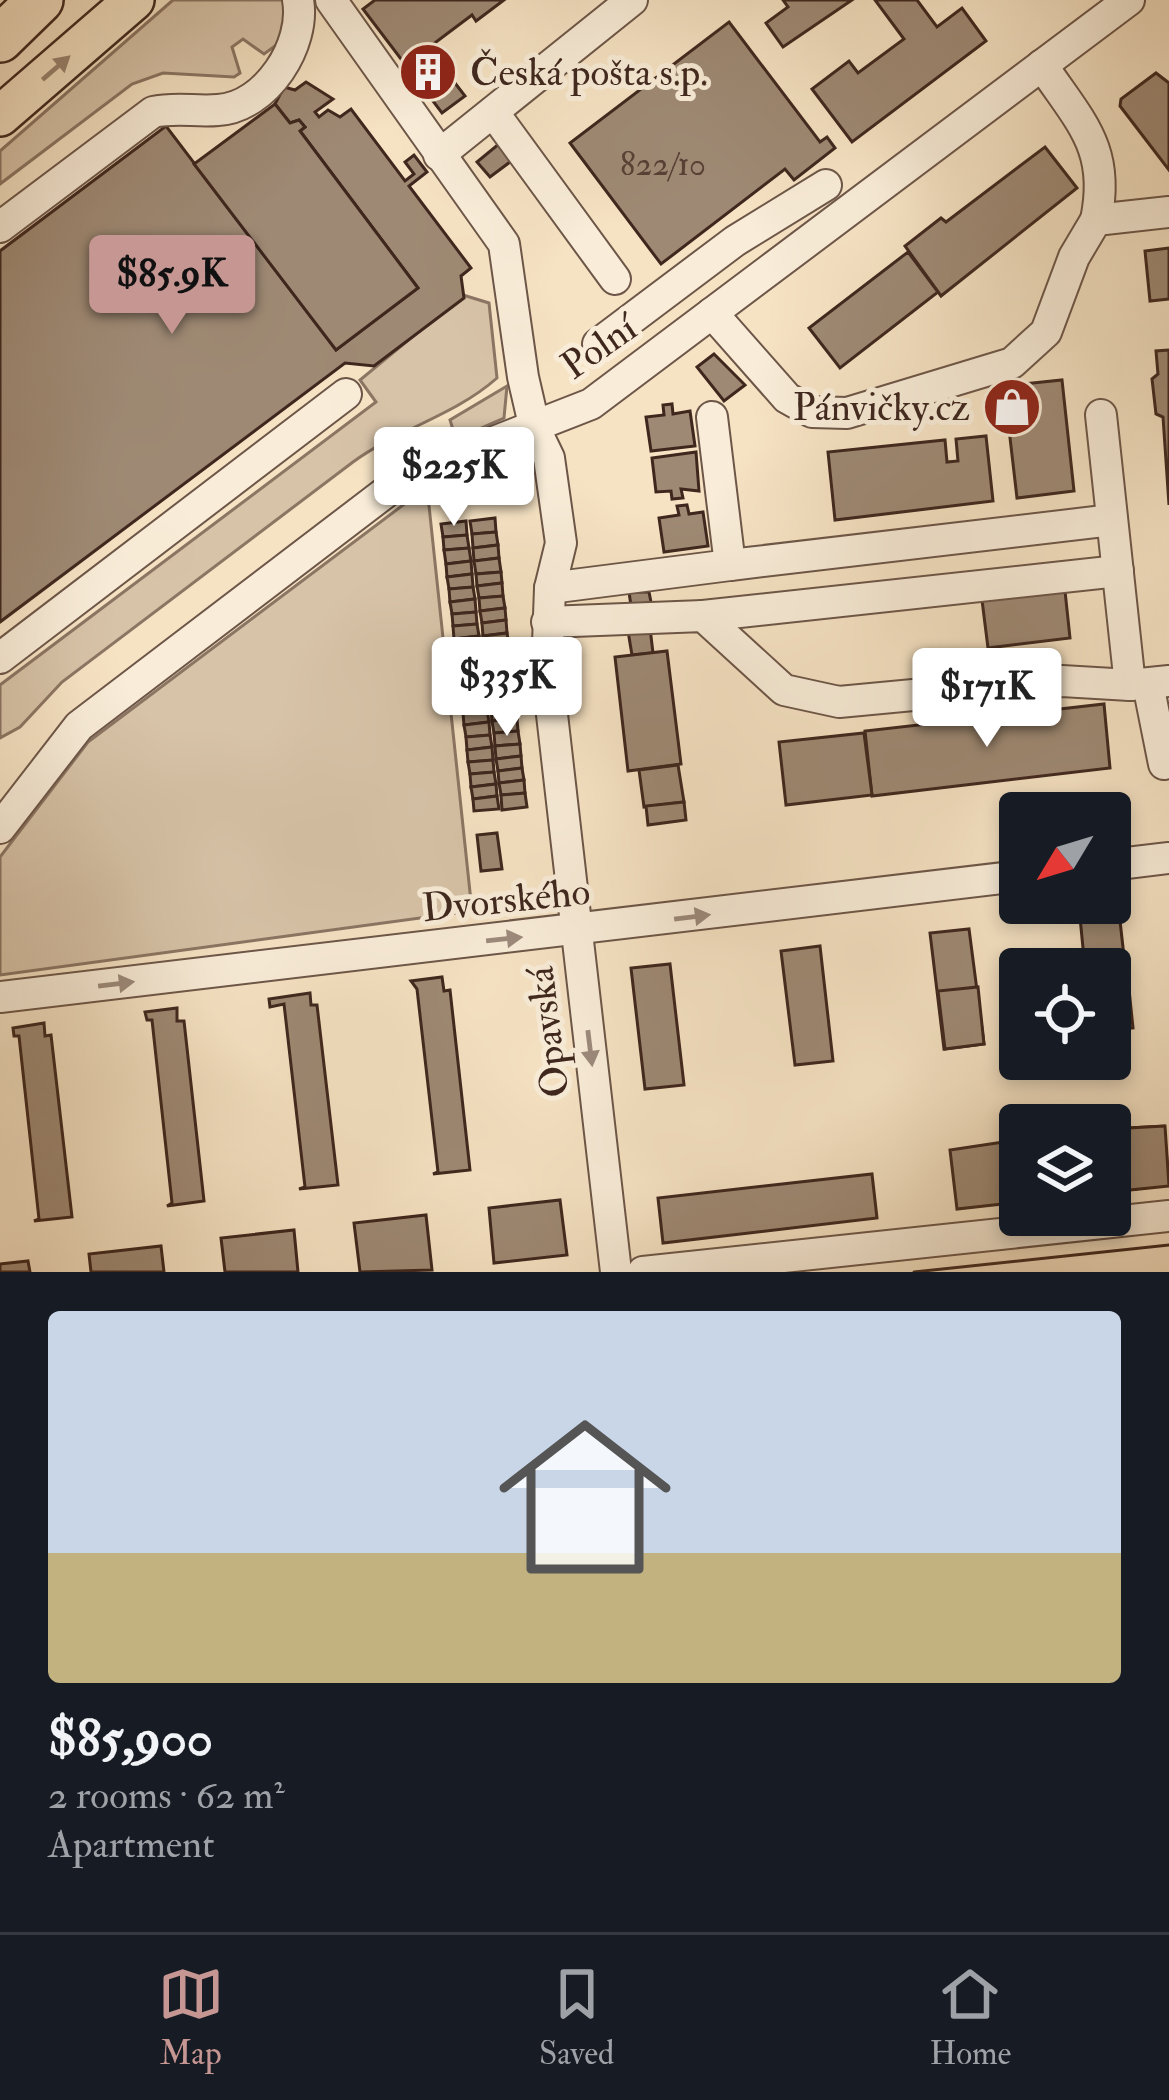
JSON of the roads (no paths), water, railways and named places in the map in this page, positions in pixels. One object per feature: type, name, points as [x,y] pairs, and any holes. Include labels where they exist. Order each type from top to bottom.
[{"type":"highway","points":[[0,40],[40,0]]},
{"type":"main road","points":[[0,54],[69,0]]},
{"type":"main road","points":[[0,116],[118,7]]},
{"type":"street","points":[[0,227],[153,112],[177,106],[222,110],[245,100],[276,73],[297,43],[302,20],[298,0]]},
{"type":"street","name":"Opavská","points":[[331,0],[504,244],[535,429],[549,458],[561,543],[550,588],[547,671],[616,1272]]},
{"type":"street","points":[[439,155],[632,0]]},
{"type":"street","name":"Polní","points":[[0,828],[79,726],[407,476],[591,404],[1129,0]]},
{"type":"street","points":[[712,313],[787,398],[812,412],[847,413],[1012,363],[1046,332],[1062,301],[1074,257],[1096,220],[1104,182],[1091,140],[1042,65]]},
{"type":"street","points":[[493,112],[615,279]]},
{"type":"street","points":[[598,344],[735,241],[826,185]]},
{"type":"street","points":[[1096,220],[1169,212]]},
{"type":"street","points":[[735,241],[763,275]]},
{"type":"street","points":[[0,658],[346,394]]},
{"type":"street","points":[[1101,415],[1118,571],[1149,684],[1164,764],[1169,764]]},
{"type":"street","points":[[712,417],[730,565]]},
{"type":"street","points":[[550,588],[1112,520]]},
{"type":"street","points":[[548,622],[703,616],[1118,571]]},
{"type":"street","points":[[703,616],[784,690],[839,702],[1062,681],[1149,684]]},
{"type":"street","points":[[1131,863],[1169,858]]},
{"type":"street","name":"Dvorského","points":[[0,997],[999,879]]},
{"type":"street","points":[[643,1272],[1119,1208],[1169,1216]]},
{"type":"tram line","points":[[914,1272],[1169,1245]]},
{"type":"place","name":"Česká pošta s.p.","points":[[428,72]]},
{"type":"place","name":"Pánvičky.cz","points":[[1012,407]]}]
